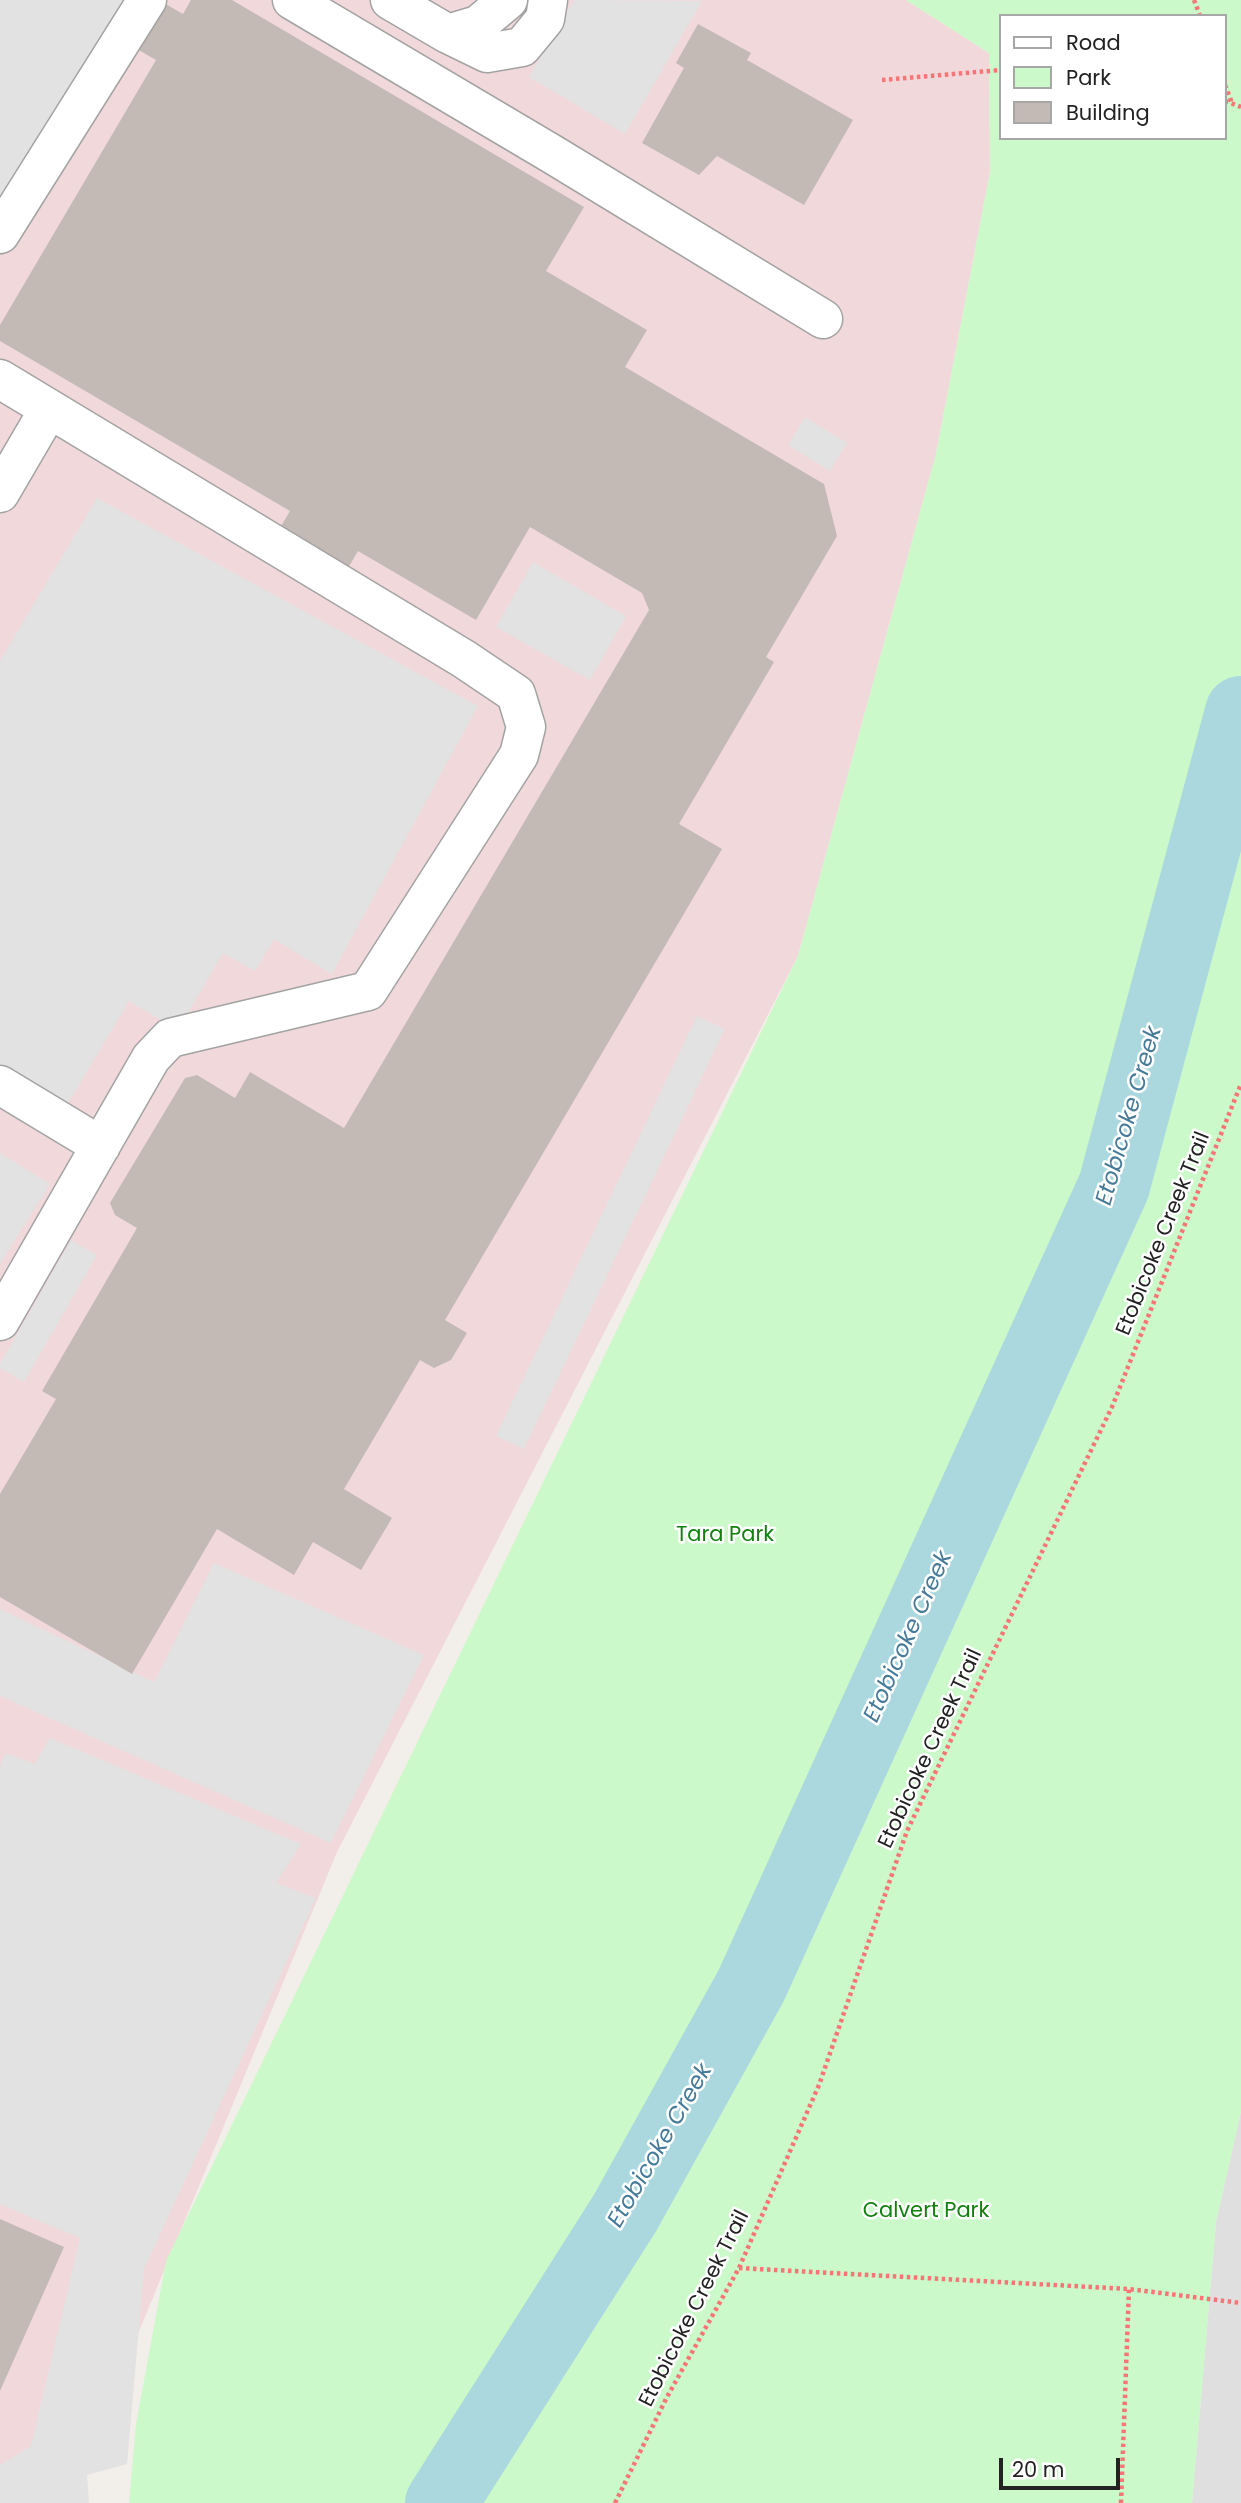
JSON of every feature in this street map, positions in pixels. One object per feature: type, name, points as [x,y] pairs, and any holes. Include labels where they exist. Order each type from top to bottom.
[{"type":"lane","points":[[0,234],[147,0]]},
{"type":"lane","points":[[292,0],[823,318]]},
{"type":"lane","points":[[390,0],[447,34],[487,53],[522,47],[545,19],[548,0]]},
{"type":"lane","points":[[447,34],[478,25],[508,0]]},
{"type":"lane","points":[[0,379],[464,659],[516,694],[526,727],[519,755],[368,991],[170,1038],[151,1058],[0,1321]]},
{"type":"lane","points":[[0,493],[49,408]]},
{"type":"lane","points":[[0,1085],[101,1146]]},
{"type":"path","points":[[882,80],[1000,70]]},
{"type":"path","points":[[1227,90],[1232,103]]},
{"type":"path","points":[[1227,102],[1241,107]]},
{"type":"path","name":"Etobicoke Creek Trail","points":[[615,2503],[667,2397],[739,2267],[819,2085],[907,1830],[1112,1406],[1241,1084]]},
{"type":"path","points":[[739,2267],[1129,2289],[1241,2303]]},
{"type":"path","points":[[1121,2503],[1129,2289]]},
{"type":"shaded area","points":[[0,0],[906,0],[989,53],[990,172],[936,454],[798,956],[337,1852],[80,2474],[0,2503]]},
{"type":"shaded area","points":[[0,0],[126,0],[0,206]]},
{"type":"shaded area","points":[[574,0],[702,1],[625,134],[529,77]]},
{"type":"shaded area","points":[[805,417],[847,443],[830,471],[788,445]]},
{"type":"shaded area","points":[[97,498],[478,706],[332,974],[274,939],[255,971],[223,953],[178,1030],[129,1001],[60,1117],[0,1081],[0,661]]},
{"type":"shaded area","points":[[533,562],[626,616],[590,680],[496,627]]},
{"type":"shaded area","points":[[697,1016],[725,1029],[524,1449],[496,1436]]},
{"type":"shaded area","points":[[0,1153],[50,1184],[0,1264]]},
{"type":"shaded area","points":[[71,1240],[97,1255],[24,1382],[0,1368],[0,1364]]},
{"type":"shaded area","points":[[214,1563],[424,1655],[331,1843],[0,1696],[0,1609],[154,1682]]},
{"type":"shaded area","points":[[50,1738],[301,1844],[276,1883],[316,1898],[144,2269],[127,2464],[87,2475],[89,2503],[0,2503],[0,2465],[31,2446],[80,2238],[0,2204],[0,1766],[6,1753],[35,1764]]},
{"type":"shaded area","points":[[1241,2111],[1241,2503],[1192,2503],[1216,2222]]},
{"type":"green space","points":[[906,0],[1241,0],[1241,2111],[1216,2222],[1192,2503],[129,2503],[136,2424],[166,2261],[798,956],[936,454],[990,172],[989,53]]},
{"type":"building","points":[[191,0],[232,0],[584,207],[546,271],[647,330],[625,367],[824,484],[837,536],[766,657],[774,662],[679,824],[722,849],[445,1320],[467,1333],[451,1360],[434,1368],[420,1360],[344,1489],[392,1518],[361,1570],[313,1542],[294,1575],[217,1529],[132,1674],[0,1597],[0,1494],[56,1399],[42,1391],[137,1228],[115,1215],[110,1203],[185,1078],[197,1075],[235,1098],[250,1072],[344,1128],[649,610],[642,593],[530,527],[476,620],[358,551],[348,568],[280,528],[290,511],[0,341],[0,325],[156,60],[137,49],[164,3],[183,14]]},
{"type":"building","points":[[698,24],[751,53],[747,60],[853,120],[804,205],[717,156],[699,175],[642,143],[684,68],[676,63]]},
{"type":"building","points":[[0,2219],[64,2247],[0,2391]]},
{"type":"waterway","name":"Etobicoke Creek","points":[[441,2503],[625,2213],[751,1986],[1114,1186],[1241,712]]},
{"type":"park label","name":"Tara Park","points":[[725,1536]]},
{"type":"park label","name":"Calvert Park","points":[[926,2212]]}]
